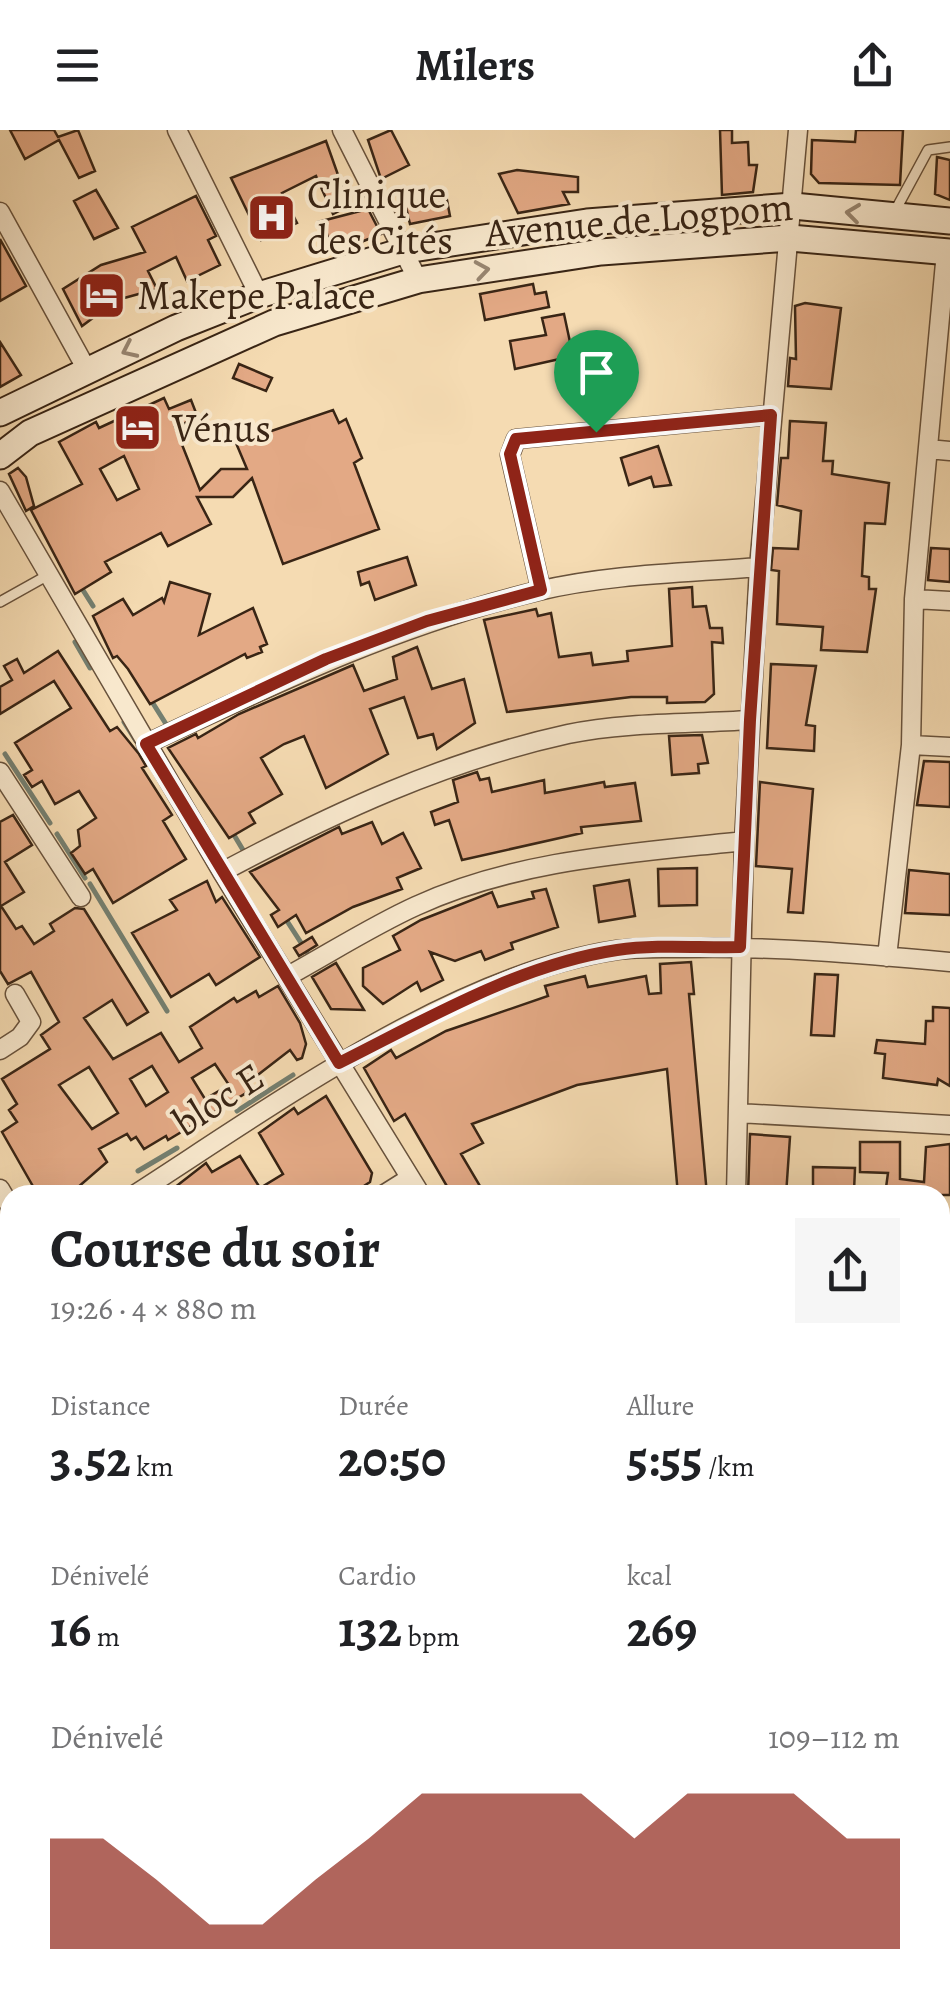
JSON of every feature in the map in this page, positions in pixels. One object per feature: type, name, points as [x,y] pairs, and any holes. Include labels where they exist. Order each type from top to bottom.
[{"type":"main road","name":"Avenue de Logpom","points":[[0,413],[176,328],[259,296],[406,250],[587,222],[793,206],[950,222]]},
{"type":"main road","name":"Avenue de Logpom","points":[[0,456],[30,433],[274,323],[418,280],[601,252],[790,238],[948,252]]},
{"type":"street","points":[[177,130],[259,296]]},
{"type":"street","points":[[343,130],[418,280]]},
{"type":"street","points":[[736,1185],[740,947],[750,720],[771,415],[798,130]]},
{"type":"street","points":[[0,212],[87,370]]},
{"type":"street","points":[[887,956],[911,745],[914,599],[948,252]]},
{"type":"street","points":[[541,590],[510,454],[516,439],[771,415]]},
{"type":"street","points":[[928,449],[950,451]]},
{"type":"street","points":[[0,491],[222,872],[415,1185]]},
{"type":"street","points":[[146,744],[326,659],[427,621],[541,590],[759,567]]},
{"type":"street","points":[[914,599],[950,601]]},
{"type":"street","points":[[222,872],[351,806],[477,759],[570,734],[750,720]]},
{"type":"street","points":[[911,745],[950,747]]},
{"type":"street","points":[[0,772],[81,897]]},
{"type":"street","points":[[288,976],[416,906],[481,883],[587,858],[744,841]]},
{"type":"street","name":"bloc E","points":[[150,1185],[339,1063],[457,1004],[568,961],[620,949],[740,947],[950,962]]},
{"type":"street","points":[[0,1050],[20,1037],[31,1022],[15,994]]},
{"type":"street","points":[[738,1113],[950,1126]]},
{"type":"street","points":[[399,1185],[410,1178]]},
{"type":"lane","points":[[891,218],[928,150],[950,147]]},
{"type":"lane","points":[[0,602],[50,574]]},
{"type":"building","points":[[10,130],[54,130],[58,137],[78,130],[95,171],[79,178],[59,140],[25,159]]},
{"type":"building","points":[[391,130],[409,165],[381,179],[368,140]]},
{"type":"building","points":[[720,130],[732,130],[732,143],[748,142],[749,165],[757,165],[753,192],[722,195]]},
{"type":"building","points":[[856,130],[903,130],[900,185],[819,183],[811,174],[812,140],[855,142]]},
{"type":"building","points":[[326,141],[349,206],[333,214],[316,176],[282,193],[297,223],[261,240],[231,178]]},
{"type":"building","points":[[937,157],[950,160],[950,200],[935,194]]},
{"type":"building","points":[[517,170],[578,177],[578,192],[563,192],[569,204],[518,213],[499,174]]},
{"type":"building","points":[[96,190],[118,228],[94,239],[74,201]]},
{"type":"building","points":[[446,195],[450,216],[410,224],[405,203]]},
{"type":"building","points":[[196,196],[216,236],[208,240],[220,265],[187,281],[176,257],[148,271],[157,289],[117,300],[82,326],[63,289],[101,265],[145,252],[132,227]]},
{"type":"building","points":[[368,209],[381,234],[346,248],[343,238],[329,242],[327,234],[321,235],[318,222]]},
{"type":"building","points":[[0,239],[26,286],[0,301]]},
{"type":"building","points":[[533,284],[535,294],[546,292],[549,307],[485,320],[480,294]]},
{"type":"building","points":[[805,303],[841,308],[831,389],[788,386],[790,358],[796,359],[795,306]]},
{"type":"building","points":[[564,314],[573,356],[515,369],[510,341],[546,335],[542,318]]},
{"type":"building","points":[[0,342],[21,375],[0,387]]},
{"type":"building","points":[[239,364],[272,378],[266,391],[233,378]]},
{"type":"building","points":[[164,398],[169,409],[191,400],[198,418],[175,427],[200,490],[221,469],[247,469],[236,443],[333,410],[339,423],[346,419],[362,458],[354,463],[379,529],[283,564],[252,478],[233,497],[197,497],[211,524],[168,546],[161,533],[105,562],[111,572],[75,594],[31,510],[82,484],[59,442],[96,422],[99,428]],"holes":[[[124,456],[139,489],[117,500],[100,469]]]},
{"type":"building","points":[[790,421],[826,423],[823,461],[833,461],[832,474],[889,483],[885,524],[865,523],[862,576],[869,577],[869,589],[876,589],[867,652],[821,650],[823,627],[777,624],[779,571],[771,570],[773,548],[798,549],[801,511],[777,505],[781,458],[788,458]]},
{"type":"building","points":[[658,446],[671,485],[654,487],[651,477],[629,485],[621,458]]},
{"type":"building","points":[[18,468],[26,477],[34,506],[26,511],[9,474]]},
{"type":"building","points":[[931,548],[950,549],[950,582],[928,580]]},
{"type":"building","points":[[407,557],[416,585],[375,600],[369,582],[361,585],[358,572]]},
{"type":"building","points":[[170,582],[210,594],[199,635],[253,608],[267,644],[260,647],[262,652],[247,658],[245,654],[150,704],[128,669],[117,656],[113,658],[93,616],[123,599],[133,615],[162,598],[164,602]]},
{"type":"building","points":[[692,587],[693,607],[706,606],[710,628],[722,628],[723,643],[712,642],[714,694],[705,702],[667,703],[667,697],[631,697],[507,712],[484,620],[536,609],[538,616],[551,613],[559,657],[591,653],[593,665],[628,661],[627,651],[672,646],[669,589]]},
{"type":"building","points":[[417,647],[432,689],[464,679],[475,723],[437,749],[433,734],[418,738],[404,697],[370,709],[388,754],[326,788],[304,736],[284,744],[261,758],[282,794],[249,813],[255,823],[229,838],[168,748],[196,734],[198,738],[239,714],[353,665],[364,691],[397,679],[393,657]]},
{"type":"building","points":[[58,651],[110,731],[117,727],[139,754],[146,766],[142,768],[172,815],[163,821],[186,859],[113,903],[93,869],[85,874],[71,853],[80,846],[78,830],[96,818],[79,791],[55,804],[42,781],[32,787],[24,775],[32,770],[15,743],[71,708],[54,681],[0,714],[0,687],[12,680],[4,666],[17,659],[24,673]]},
{"type":"building","points":[[771,664],[816,666],[806,725],[815,726],[814,751],[767,748]]},
{"type":"building","points":[[702,735],[708,763],[698,764],[699,773],[672,775],[669,736]]},
{"type":"building","points":[[924,761],[950,762],[950,807],[917,805]]},
{"type":"building","points":[[477,772],[480,780],[489,778],[492,792],[544,780],[545,793],[604,782],[605,787],[635,783],[641,821],[581,827],[582,833],[462,860],[449,820],[435,825],[431,812],[458,802],[453,780]]},
{"type":"building","points":[[760,782],[813,789],[803,913],[788,912],[792,869],[756,866]]},
{"type":"building","points":[[13,815],[32,845],[5,862],[24,892],[1,906],[16,929],[22,926],[34,944],[54,931],[50,924],[75,908],[84,909],[148,1012],[127,1025],[112,1000],[84,1018],[113,1059],[161,1033],[179,1062],[202,1048],[190,1027],[234,998],[237,1002],[256,991],[259,997],[278,986],[300,1023],[306,1044],[302,1058],[297,1060],[290,1050],[250,1081],[251,1090],[168,1140],[166,1136],[144,1149],[136,1137],[131,1140],[127,1134],[99,1149],[107,1162],[81,1185],[32,1185],[2,1132],[17,1122],[9,1110],[17,1104],[2,1079],[50,1049],[41,1035],[59,1022],[31,972],[8,984],[0,971],[0,822]],"holes":[[[215,1064],[229,1085],[205,1099],[192,1078]],[[152,1066],[168,1092],[146,1106],[130,1079]],[[89,1067],[118,1113],[92,1129],[59,1085]]]},
{"type":"building","points":[[372,822],[382,844],[403,833],[421,868],[397,878],[402,889],[353,907],[306,933],[296,915],[278,927],[271,915],[279,910],[250,872],[339,827],[342,834]]},
{"type":"building","points":[[697,868],[697,905],[659,906],[658,869]]},
{"type":"building","points":[[909,870],[950,874],[950,915],[905,913]]},
{"type":"building","points":[[629,880],[635,916],[599,922],[594,886]]},
{"type":"building","points":[[207,881],[216,902],[222,897],[260,957],[216,985],[209,974],[171,997],[132,933],[177,910],[170,900]]},
{"type":"building","points":[[546,889],[558,927],[511,943],[513,949],[485,960],[481,951],[455,961],[430,952],[443,980],[421,991],[417,982],[383,1004],[363,986],[363,968],[400,950],[393,936],[421,920],[492,892],[498,907],[534,898],[532,892]]},
{"type":"building","points":[[312,937],[317,945],[299,956],[294,948]]},
{"type":"building","points":[[691,962],[694,994],[689,994],[706,1185],[677,1185],[667,1069],[577,1085],[472,1124],[483,1143],[461,1154],[479,1185],[446,1185],[405,1114],[394,1121],[364,1068],[391,1050],[396,1058],[446,1031],[548,996],[545,986],[585,976],[588,987],[646,976],[649,994],[661,993],[660,964]]},
{"type":"building","points":[[336,963],[364,1010],[331,1009],[312,977]]},
{"type":"building","points":[[815,974],[838,975],[834,1036],[811,1035]]},
{"type":"building","points":[[933,1007],[950,1008],[950,1086],[938,1079],[937,1085],[883,1078],[885,1054],[875,1053],[877,1040],[925,1044],[926,1021],[933,1021]]},
{"type":"building","points":[[326,1096],[372,1173],[370,1182],[265,1185],[283,1174],[259,1133],[294,1108],[298,1114]]},
{"type":"building","points":[[750,1134],[790,1137],[787,1185],[748,1185]]},
{"type":"building","points":[[860,1142],[900,1142],[900,1179],[924,1182],[926,1147],[950,1144],[950,1185],[886,1185],[888,1173],[860,1172]]},
{"type":"building","points":[[240,1156],[258,1185],[178,1185],[206,1163],[212,1172]]},
{"type":"building","points":[[813,1167],[855,1168],[854,1185],[813,1185]]},
{"type":"waterway","points":[[81,587],[93,606]]},
{"type":"waterway","points":[[75,642],[90,668]]},
{"type":"waterway","points":[[149,697],[166,724]]},
{"type":"waterway","points":[[124,722],[136,741]]},
{"type":"waterway","points":[[5,754],[50,823]]},
{"type":"waterway","points":[[231,830],[246,855]]},
{"type":"waterway","points":[[57,834],[85,878]]},
{"type":"waterway","points":[[90,884],[167,1011]]},
{"type":"waterway","points":[[287,921],[307,952]]},
{"type":"waterway","points":[[237,1111],[293,1075]]},
{"type":"waterway","points":[[138,1171],[177,1148]]},
{"type":"place","name":"Clinique des Cités","points":[[272,217]]},
{"type":"place","name":"Makepe Palace","points":[[102,295]]},
{"type":"place","name":"Vénus","points":[[137,428]]},
{"type":"route","points":[[771,415],[750,720],[740,947],[620,949],[568,961],[457,1004],[339,1063],[146,744],[326,659],[427,621],[541,590],[510,445],[516,439],[596,432],[771,415]]}]
